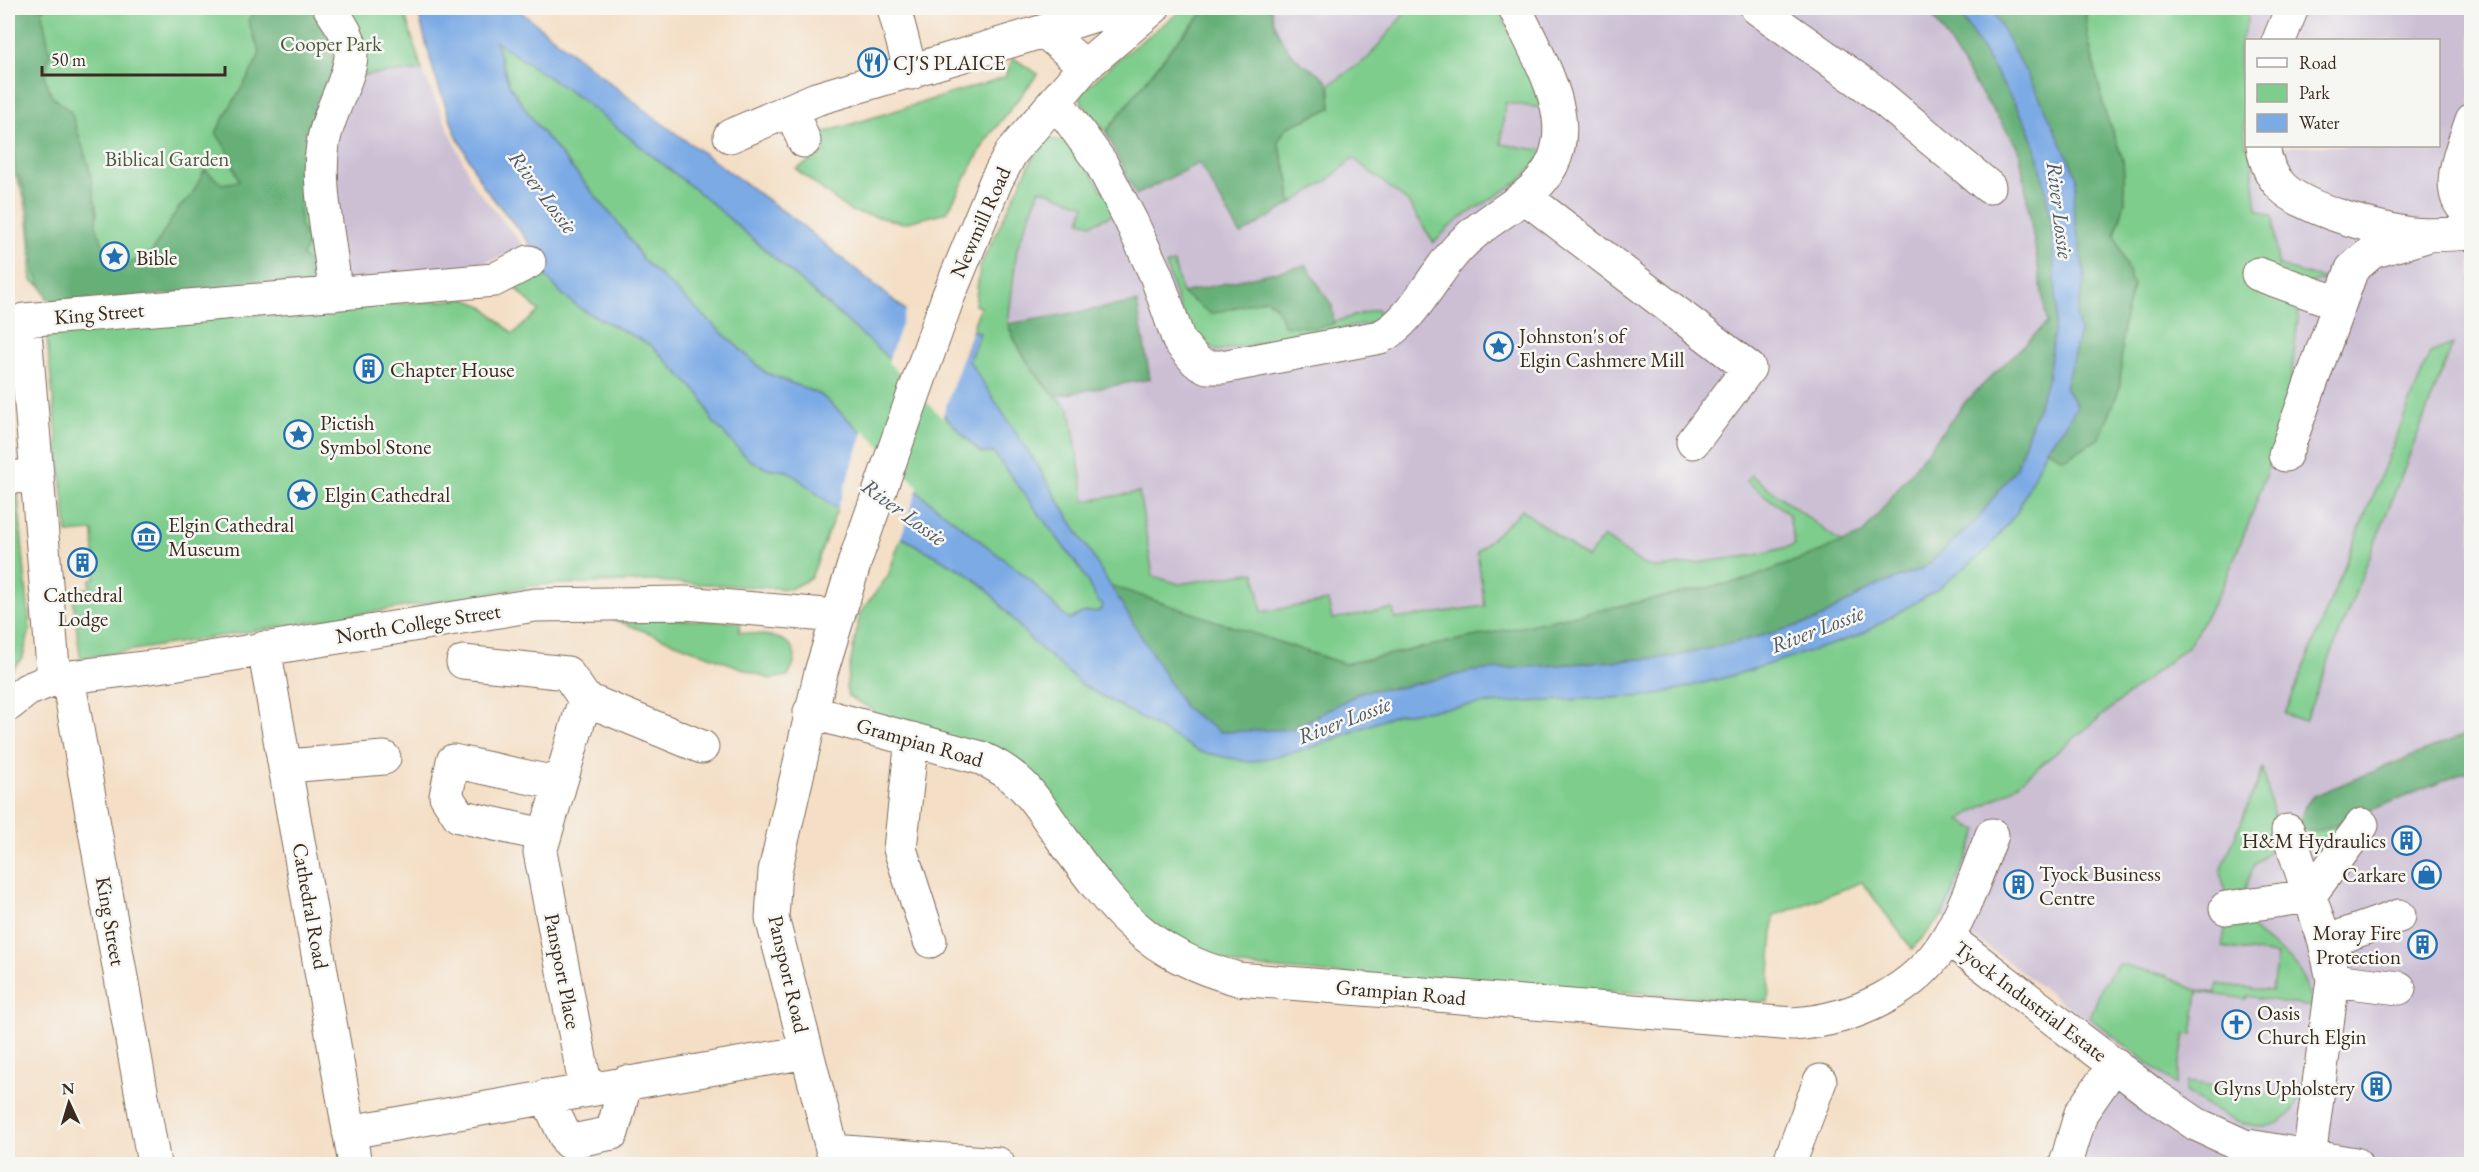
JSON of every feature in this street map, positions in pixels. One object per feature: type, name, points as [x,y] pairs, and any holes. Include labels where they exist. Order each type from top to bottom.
[{"type":"street","points":[[330,8],[349,40],[351,54],[349,69],[328,116],[321,156],[335,294]]},
{"type":"street","points":[[894,8],[911,73]]},
{"type":"street","name":"Newmill Road","points":[[856,558],[948,297],[996,181],[1011,153],[1085,66],[1153,8]]},
{"type":"street","points":[[1056,101],[1101,164],[1131,221],[1156,275],[1179,341],[1186,353],[1207,367],[1222,367],[1368,340],[1390,333],[1457,249],[1485,223],[1525,196],[1543,180],[1560,150],[1562,133],[1555,100],[1543,67],[1515,8]]},
{"type":"street","points":[[1756,8],[1864,83],[1989,187]]},
{"type":"street","points":[[2279,39],[2292,8]]},
{"type":"street","points":[[730,136],[816,99],[911,73],[1108,11]]},
{"type":"street","points":[[1044,31],[1085,66]]},
{"type":"street","points":[[791,110],[804,141]]},
{"type":"street","points":[[2472,120],[2456,170],[2454,191],[2460,204],[2472,215]]},
{"type":"street","points":[[2263,147],[2272,174],[2282,187],[2297,198],[2351,219],[2412,234],[2472,232]]},
{"type":"street","points":[[1525,196],[1749,368],[1693,442]]},
{"type":"street","points":[[2285,454],[2352,269],[2372,252],[2430,235]]},
{"type":"street","name":"King Street","points":[[154,1164],[22,476],[24,320],[494,280],[529,262]]},
{"type":"street","points":[[2258,274],[2338,303]]},
{"type":"street","name":"Pansport Road","points":[[834,1158],[772,918],[775,871],[810,712],[856,558]]},
{"type":"street","name":"North College Street","points":[[8,705],[27,690],[61,678],[536,605],[684,603],[838,616]]},
{"type":"street","name":"Cathedral Road","points":[[264,648],[287,766],[356,1164]]},
{"type":"street","points":[[463,662],[567,673],[585,699],[702,747]]},
{"type":"street","points":[[560,784],[453,760],[446,796],[459,816],[542,844],[560,784],[585,699]]},
{"type":"street","name":"Grampian Road","points":[[810,712],[981,758],[1004,768],[1021,782],[1096,887],[1139,933],[1174,955],[1208,971],[1238,979],[1793,1024],[1816,1022],[1847,1016],[1879,1002],[1919,970],[1948,938],[1992,835]]},
{"type":"street","points":[[912,739],[900,849],[930,941]]},
{"type":"street","points":[[287,766],[384,758]]},
{"type":"street","points":[[2226,908],[2309,896],[2361,825]]},
{"type":"street","points":[[2288,831],[2325,942],[2340,1002],[2309,1161]]},
{"type":"street","name":"Pansport Place","points":[[542,844],[586,1089]]},
{"type":"street","points":[[2325,942],[2399,916]]},
{"type":"street","name":"Tyock Industrial Estate","points":[[1948,938],[2173,1110],[2220,1137],[2242,1146],[2309,1161],[2355,1164]]},
{"type":"street","points":[[2340,1002],[2399,988]]},
{"type":"street","points":[[349,1132],[807,1052]]},
{"type":"street","name":"Tyock Industrial Estate","points":[[2066,1164],[2080,1113],[2115,1064]]},
{"type":"street","points":[[1789,1164],[1820,1081]]},
{"type":"street","points":[[546,1096],[568,1142],[612,1133],[626,1082]]},
{"type":"street","points":[[834,1158],[998,1164]]},
{"type":"shaded area","name":"Johnston's of Elgin Cashmere Mill","points":[[1208,8],[1928,8],[1978,89],[2019,148],[2047,323],[1966,401],[1862,535],[1749,579],[1344,664],[1109,585],[969,361],[979,333],[972,330],[1041,150],[1068,147],[1106,132]]},
{"type":"shaded area","points":[[2247,8],[2471,8],[2471,1164],[2073,1164],[2080,1137],[2114,1097],[2137,1058],[1996,953],[1942,916],[1977,830],[1958,821],[2009,791],[2189,645],[2287,413],[2299,310],[2308,283],[2326,280],[2278,266],[2257,209],[2250,147],[2440,147],[2440,39],[2245,39],[2245,108],[2239,50],[2249,18]]},
{"type":"shaded area","points":[[422,70],[474,186],[524,246],[498,258],[462,270],[313,285],[297,81]]},
{"type":"green space","name":"Biblical Garden","points":[[8,8],[403,8],[422,70],[297,81],[313,285],[47,299],[43,287],[32,281],[25,204],[16,177],[8,168]]},
{"type":"green space","points":[[8,8],[44,8],[42,14],[50,52],[45,77],[51,95],[71,112],[89,167],[97,212],[96,225],[105,250],[106,264],[123,270],[134,260],[144,265],[177,210],[191,196],[205,170],[222,184],[239,181],[228,151],[216,133],[260,53],[248,21],[258,8],[311,8],[330,39],[334,69],[330,88],[317,99],[311,130],[302,153],[305,183],[299,206],[300,225],[309,243],[302,256],[311,264],[313,285],[51,302],[47,299],[35,272],[29,208],[24,188],[16,172],[8,119]]},
{"type":"green space","points":[[1185,8],[1208,8],[1176,42],[1106,132],[1082,104],[1080,94],[1119,58]]},
{"type":"green space","points":[[1208,8],[1271,8],[1274,24],[1286,46],[1297,59],[1324,78],[1330,87],[1331,108],[1286,128],[1278,142],[1289,181],[1291,204],[1241,235],[1199,163],[1136,195],[1106,132],[1176,42]]},
{"type":"green space","points":[[1409,8],[1499,8],[1543,108],[1505,103],[1501,144],[1547,151],[1520,181],[1464,216],[1434,243],[1408,202],[1353,158],[1327,181],[1291,204],[1289,181],[1278,142],[1286,128],[1331,108],[1329,85],[1368,58]]},
{"type":"green space","points":[[1928,8],[1957,8],[2028,126],[2039,158],[2051,220],[2057,309],[2048,378],[2016,468],[1978,520],[1924,568],[1872,588],[1815,621],[1742,641],[1672,657],[1473,671],[1398,688],[1363,691],[1293,729],[1220,732],[1185,708],[1109,585],[1344,664],[1749,579],[1862,535],[1966,401],[2047,323],[2019,148],[1978,89]]},
{"type":"green space","points":[[1991,8],[2085,8],[2087,34],[2105,113],[2123,159],[2125,203],[2115,234],[2133,286],[2123,324],[2120,387],[2100,438],[2064,459],[2046,449],[2065,426],[2065,387],[2080,332],[2076,315],[2085,280],[2073,207],[2077,177]]},
{"type":"green space","points":[[2085,8],[2247,8],[2248,14],[2240,46],[2239,64],[2245,122],[2245,147],[2250,147],[2257,209],[2273,216],[2278,266],[2328,280],[2308,283],[2299,310],[2287,413],[2250,520],[2222,588],[2189,645],[2009,791],[1959,820],[1978,830],[1942,916],[1912,949],[1862,882],[1774,916],[1768,1002],[1608,991],[1607,996],[1240,966],[1180,946],[1126,904],[1031,778],[871,719],[873,710],[848,696],[846,687],[860,613],[888,576],[901,537],[965,572],[986,588],[1031,640],[1081,684],[1200,752],[1308,749],[1398,714],[1482,704],[1650,696],[1731,676],[1858,636],[1935,591],[1987,550],[2017,512],[2046,449],[2064,458],[2100,438],[2120,387],[2123,324],[2133,286],[2115,234],[2125,203],[2123,159],[2105,113],[2087,34]]},
{"type":"green space","points":[[495,41],[582,100],[708,200],[882,352],[981,453],[994,453],[1081,570],[1098,601],[1102,602],[1103,606],[1100,611],[1082,613],[1070,620],[1063,615],[1028,578],[921,495],[872,441],[821,395],[766,373],[643,260],[622,228],[538,127],[509,85]]},
{"type":"green space","points":[[1013,58],[1038,74],[987,139],[947,212],[904,223],[850,211],[796,169],[826,152],[819,134],[1005,77]]},
{"type":"green space","points":[[1049,138],[1068,143],[1119,212],[1092,224],[1080,221],[1085,205],[1040,189],[1017,248],[1008,324],[1014,339],[1043,384],[1070,410],[1085,501],[1139,492],[1153,576],[1179,584],[1255,572],[1262,612],[1328,601],[1332,619],[1393,609],[1395,619],[1485,606],[1477,552],[1522,510],[1587,558],[1604,537],[1644,565],[1658,568],[1757,555],[1795,545],[1788,513],[1746,481],[1751,475],[1842,543],[1749,579],[1344,664],[1109,585],[969,361],[979,333],[972,330],[980,307],[975,305],[980,266],[1038,147]]},
{"type":"green space","points":[[1174,263],[1182,293],[1238,307],[1266,299],[1302,326],[1315,328],[1377,309],[1380,315],[1377,322],[1217,351],[1196,335],[1183,314],[1166,265]]},
{"type":"green space","points":[[1306,265],[1332,306],[1334,324],[1315,328],[1284,325],[1275,305],[1266,299],[1211,314],[1182,293]]},
{"type":"green space","points":[[540,270],[563,295],[581,309],[651,345],[701,396],[713,421],[766,468],[788,471],[838,507],[811,578],[790,589],[650,581],[542,585],[83,658],[80,656],[72,590],[90,588],[90,579],[95,578],[93,531],[67,533],[46,329],[466,299],[483,306],[513,334],[539,311],[512,285]]},
{"type":"green space","points":[[1137,302],[1150,379],[1056,396],[1028,363],[1008,324]]},
{"type":"green space","points":[[2453,344],[2305,721],[2285,714],[2430,353]]},
{"type":"green space","points":[[8,389],[30,629],[23,657],[8,675]]},
{"type":"green space","points":[[607,617],[741,622],[739,632],[773,637],[790,645],[794,653],[794,663],[788,676],[770,679]]},
{"type":"green space","points":[[2471,732],[2471,770],[2317,832],[2297,829],[2305,806],[2313,796]]},
{"type":"green space","points":[[2263,769],[2278,833],[2274,846],[2254,866],[2245,889],[2226,901],[2221,871]]},
{"type":"green space","points":[[2358,815],[2335,832],[2327,842],[2301,838],[2297,829],[2317,831]]},
{"type":"green space","points":[[2245,912],[2259,935],[2290,959],[2298,969],[2312,1007],[2247,996],[2246,999],[2198,992],[2192,1035],[2185,1034],[2176,1085],[2090,1018],[2102,986],[2119,964],[2165,975],[2193,989],[2216,993],[2217,984],[2272,991],[2277,955],[2222,947],[2227,917]]},
{"type":"green space","points":[[2187,1082],[2299,1098],[2289,1115],[2276,1124],[2262,1126],[2246,1124],[2214,1110],[2185,1092]]},
{"type":"water","name":"River Lossie","points":[[417,8],[516,8],[652,116],[794,219],[963,357],[972,330],[980,333],[969,361],[1035,462],[1185,708],[1220,732],[1293,729],[1363,691],[1398,688],[1473,671],[1672,657],[1815,621],[1872,588],[1924,568],[1977,520],[2016,468],[2048,378],[2057,309],[2051,220],[2039,158],[2028,126],[1957,8],[1991,8],[2045,108],[2077,177],[2073,207],[2085,280],[2076,315],[2080,332],[2065,387],[2077,406],[2065,426],[2046,449],[2017,512],[1987,550],[1935,591],[1858,636],[1731,676],[1650,696],[1482,704],[1398,714],[1308,749],[1250,762],[1200,752],[1081,684],[1031,640],[986,588],[965,572],[901,537],[833,506],[788,471],[766,468],[749,460],[712,421],[701,396],[651,345],[581,309],[563,295],[540,270],[529,242],[483,186],[455,132],[434,73]],"holes":[[[495,41],[582,100],[708,200],[882,352],[981,453],[994,453],[1081,570],[1098,602],[1102,603],[1100,611],[1082,613],[1070,620],[1063,615],[1028,578],[921,495],[872,441],[821,395],[766,373],[643,260],[622,228],[538,127],[509,85]]]},
{"type":"pier","points":[[907,307],[962,352],[970,329],[973,327],[942,418],[888,362]]},
{"type":"pier","points":[[864,430],[918,487],[900,540],[837,510]]},
{"type":"place","name":"CJ'S PLAICE","points":[[872,62]]},
{"type":"place","name":"Bible","points":[[115,257]]},
{"type":"place","name":"Johnston's of Elgin Cashmere Mill","points":[[1498,347]]},
{"type":"place","name":"Chapter House","points":[[369,369]]},
{"type":"place","name":"Pictish Symbol Stone","points":[[299,434]]},
{"type":"place","name":"Elgin Cathedral","points":[[303,494]]},
{"type":"place","name":"Elgin Cathedral Museum","points":[[147,536]]},
{"type":"place","name":"Cathedral Lodge","points":[[83,563]]},
{"type":"place","name":"H&M Hydraulics","points":[[2407,840]]},
{"type":"place","name":"Carkare","points":[[2427,874]]},
{"type":"place","name":"Tyock Business Centre","points":[[2018,885]]},
{"type":"place","name":"Moray Fire Protection","points":[[2422,944]]},
{"type":"place","name":"Oasis Church Elgin","points":[[2236,1024]]},
{"type":"place","name":"Glyns Upholstery","points":[[2376,1087]]},
{"type":"park label","name":"Cooper Park","points":[[331,43]]}]
